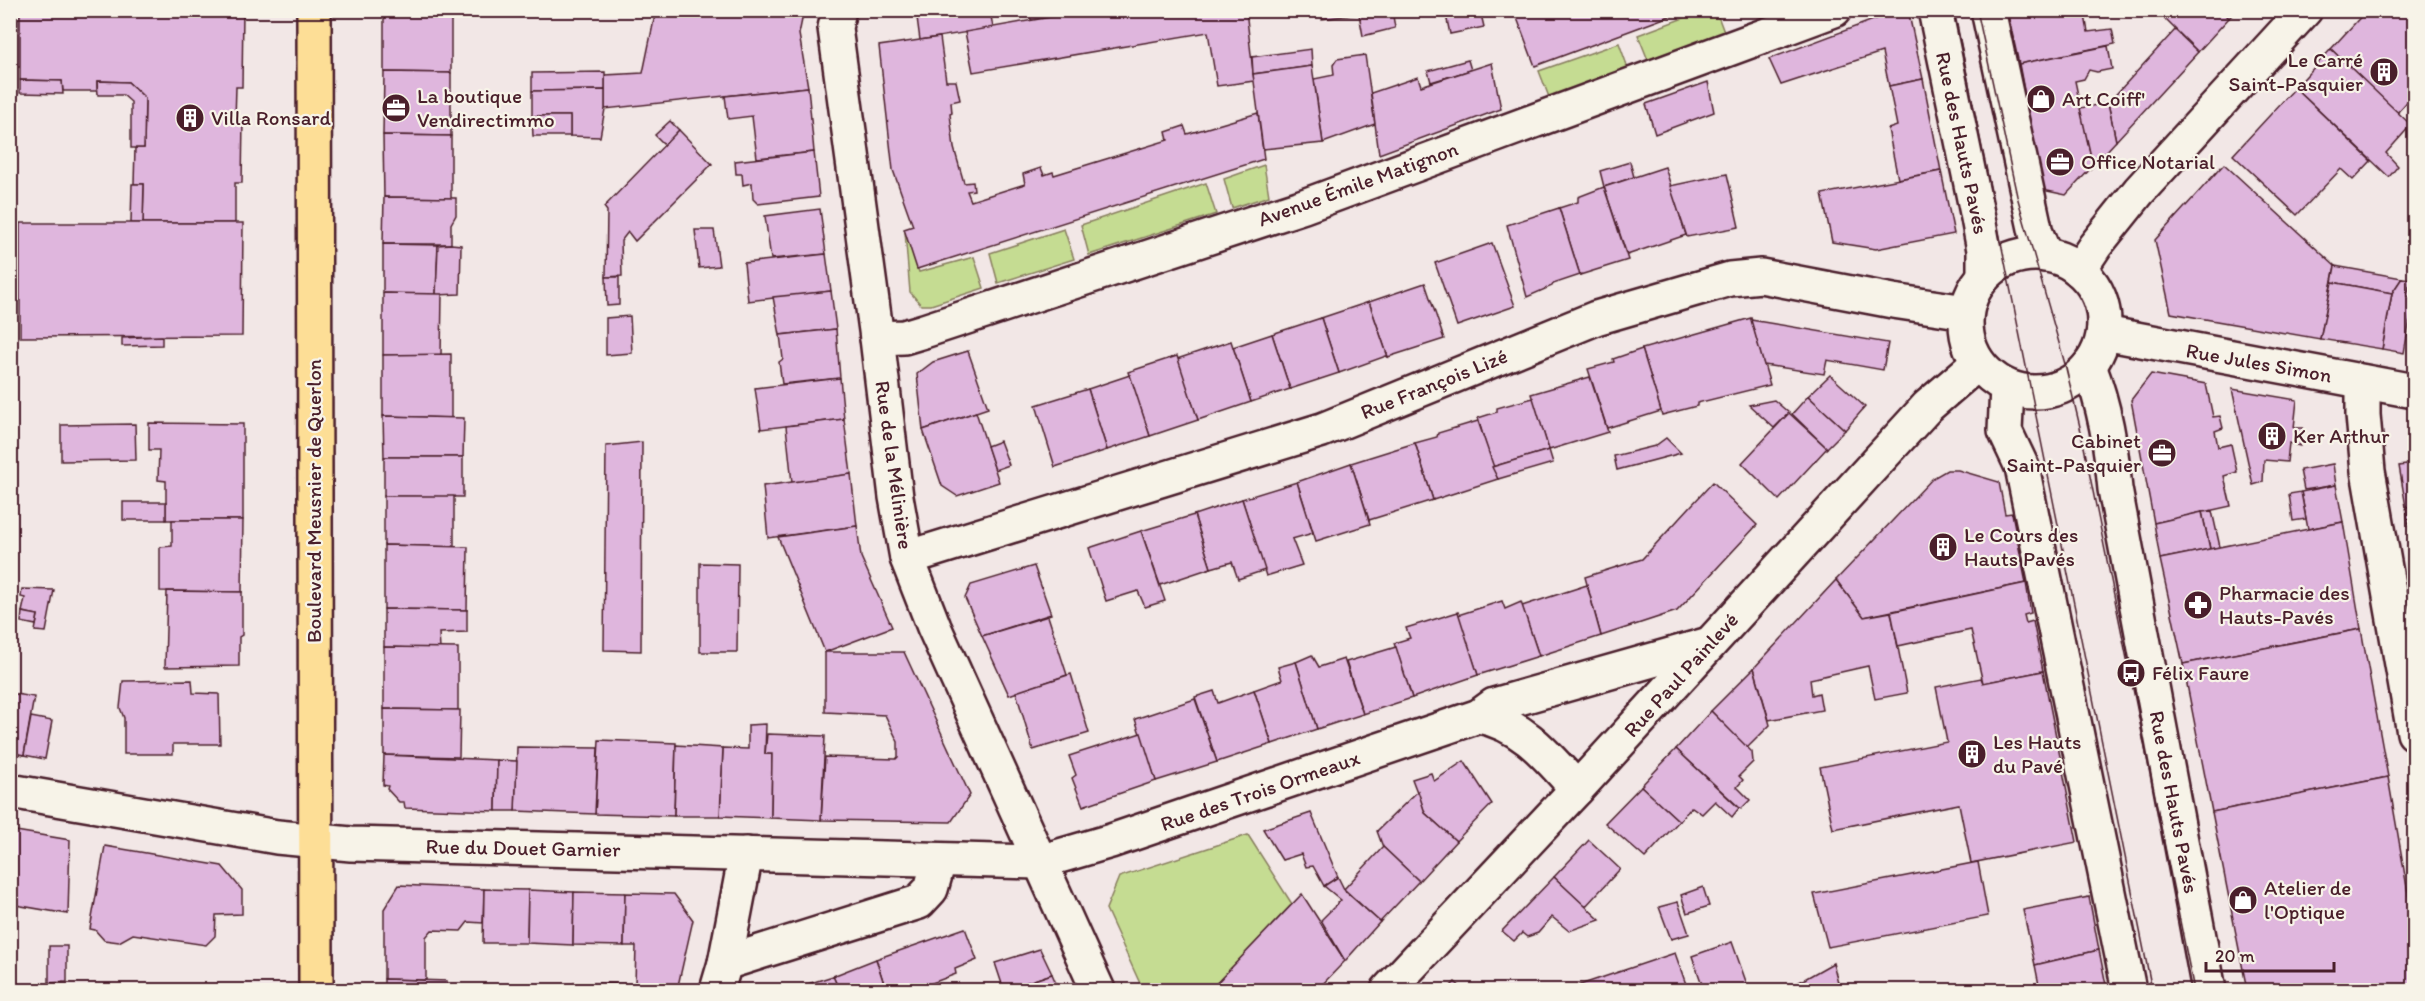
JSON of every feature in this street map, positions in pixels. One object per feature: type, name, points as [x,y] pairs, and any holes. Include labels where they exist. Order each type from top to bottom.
[{"type":"main road","name":"Boulevard Meusnier de Querlon","points":[[314,10],[316,990]]},
{"type":"street","name":"Rue de la Mélinière","points":[[839,10],[836,28],[896,497],[907,558],[934,627],[1098,990]]},
{"type":"street","name":"Avenue Émile Matignon","points":[[877,338],[904,337],[1304,206],[1834,10]]},
{"type":"street","name":"Rue des Hauts Pavés","points":[[1935,10],[1984,250],[1984,276]]},
{"type":"street","points":[[1988,10],[2036,233],[2045,255]]},
{"type":"street","points":[[2079,270],[2139,191],[2305,10]]},
{"type":"street","points":[[2045,255],[2057,258],[2079,270],[2097,292],[2102,304],[2104,333],[2099,350],[2089,366],[2077,378],[2051,391],[2031,392],[2007,387],[1978,363],[1967,339],[1966,312],[1970,299],[1984,276],[1997,266],[2013,257],[2045,255]]},
{"type":"street","name":"Rue François Lizé","points":[[907,558],[1322,430],[1596,318],[1730,279],[1761,276],[1966,312]]},
{"type":"street","name":"Rue Jules Simon","points":[[2104,333],[2415,391]]},
{"type":"street","name":"Rue Paul Painlevé","points":[[1388,990],[1577,789],[1928,406],[1978,363]]},
{"type":"street","name":"Rue des Hauts Pavés","points":[[2089,366],[2100,394],[2108,425],[2115,489],[2210,990]]},
{"type":"street","points":[[2363,382],[2363,415],[2368,471],[2415,733]]},
{"type":"street","points":[[2007,387],[2005,431],[2022,467],[2129,990]]},
{"type":"street","name":"Rue des Trois Ormeaux","points":[[1039,862],[1111,841],[1479,716],[1494,705],[1709,644]]},
{"type":"street","points":[[1479,716],[1495,719],[1527,737],[1577,789]]},
{"type":"street","name":"Rue du Douet Garnier","points":[[10,791],[266,836],[351,844],[1039,862]]},
{"type":"street","points":[[721,976],[746,854]]},
{"type":"street","points":[[721,976],[919,902],[931,889],[939,861]]},
{"type":"green space","points":[[1705,10],[1716,11],[1724,32],[1648,60],[1638,35]]},
{"type":"green space","points":[[1619,43],[1628,68],[1549,97],[1539,71]]},
{"type":"green space","points":[[1264,165],[1269,196],[1232,208],[1224,179]]},
{"type":"green space","points":[[1206,183],[1216,214],[1089,255],[1081,225]]},
{"type":"green space","points":[[1064,229],[1074,259],[998,283],[990,253]]},
{"type":"green space","points":[[905,232],[919,272],[974,257],[984,288],[931,305],[921,305],[910,292]]},
{"type":"green space","points":[[1248,835],[1292,904],[1210,990],[1143,990],[1106,909],[1119,877]]},
{"type":"building","points":[[10,10],[20,10],[20,67],[10,67]]},
{"type":"building","name":"Villa Ronsard","points":[[20,10],[243,10],[242,87],[236,87],[235,119],[243,119],[242,183],[235,183],[235,223],[143,223],[144,184],[134,184],[135,148],[144,148],[145,98],[128,82],[97,81],[97,91],[63,91],[62,81],[20,80]]},
{"type":"building","points":[[384,10],[451,10],[451,73],[384,72]]},
{"type":"building","points":[[465,10],[605,10],[605,13],[465,13]]},
{"type":"building","points":[[656,10],[804,10],[799,34],[808,87],[605,109],[605,75],[643,73]]},
{"type":"building","points":[[916,10],[990,10],[993,28],[920,40]]},
{"type":"building","points":[[1030,10],[1091,10],[1031,20]]},
{"type":"building","points":[[1091,10],[1246,10],[1254,81],[1217,86],[1208,32],[973,72],[965,32]]},
{"type":"building","points":[[1320,10],[1358,10],[1359,14],[1322,19]]},
{"type":"building","points":[[1392,10],[1395,28],[1363,36],[1359,14]]},
{"type":"building","points":[[1463,10],[1480,10],[1484,27],[1450,34],[1446,15]]},
{"type":"building","points":[[1514,10],[1686,10],[1535,66]]},
{"type":"building","points":[[1900,10],[1908,10],[1923,79],[1889,86],[1882,52],[1781,85],[1769,59]]},
{"type":"building","points":[[2007,10],[2084,10],[2088,32],[2112,29],[2115,44],[2019,64]]},
{"type":"building","points":[[2156,10],[2222,10],[2229,18],[2198,52]]},
{"type":"building","points":[[2222,10],[2237,10],[2229,18]]},
{"type":"building","name":"Le Carré Saint-Pasquier","points":[[2367,10],[2414,10],[2414,94],[2397,113],[2331,49]]},
{"type":"building","points":[[2175,30],[2198,52],[2116,141],[2108,103]]},
{"type":"building","points":[[940,37],[946,81],[956,81],[960,100],[951,102],[952,113],[950,114],[954,148],[964,183],[973,182],[974,190],[967,191],[971,201],[1025,184],[1023,174],[1041,168],[1044,175],[1053,172],[1054,175],[1168,140],[1166,132],[1184,126],[1187,134],[1258,113],[1264,159],[917,269],[904,229],[913,226],[893,170],[879,46]]},
{"type":"building","points":[[2108,46],[2112,69],[2097,72],[2089,70],[2084,79],[2075,81],[2093,166],[2066,195],[2043,190],[2019,64]]},
{"type":"building","points":[[1311,49],[1312,66],[1253,74],[1252,57]]},
{"type":"building","points":[[2331,49],[2411,125],[2386,153],[2398,166],[2389,177],[2295,88]]},
{"type":"building","points":[[1365,55],[1375,124],[1323,143],[1314,79],[1334,75],[1333,65],[1337,59]]},
{"type":"building","points":[[1468,60],[1471,70],[1431,82],[1428,71]]},
{"type":"building","points":[[1492,63],[1501,109],[1379,154],[1371,93],[1418,77],[1421,86]]},
{"type":"building","points":[[1312,66],[1323,143],[1263,149],[1253,74]]},
{"type":"building","points":[[384,72],[451,73],[451,136],[383,135]]},
{"type":"building","points":[[605,72],[605,90],[532,91],[532,73]]},
{"type":"building","points":[[1923,79],[1941,171],[1898,179],[1888,129],[1897,126],[1889,86]]},
{"type":"building","points":[[20,80],[62,81],[63,94],[20,93]]},
{"type":"building","points":[[97,81],[128,82],[145,98],[144,148],[131,148],[131,102],[123,95],[98,95]]},
{"type":"building","points":[[1708,82],[1714,112],[1655,134],[1646,104]]},
{"type":"building","points":[[808,87],[814,152],[757,158],[752,116],[728,119],[725,96]]},
{"type":"building","points":[[2295,88],[2371,161],[2353,180],[2341,169],[2297,215],[2233,155]]},
{"type":"building","points":[[605,90],[605,109],[600,137],[570,136],[570,116],[532,116],[532,91]]},
{"type":"building","points":[[2108,103],[2116,141],[2093,166],[2080,108]]},
{"type":"building","points":[[532,116],[570,116],[570,136],[533,136]]},
{"type":"building","points":[[670,121],[679,130],[665,145],[655,135]]},
{"type":"building","points":[[679,130],[712,164],[635,241],[628,232],[621,241],[622,276],[606,277],[607,211],[604,207]]},
{"type":"building","points":[[383,135],[451,136],[451,198],[384,197]]},
{"type":"building","points":[[814,152],[819,197],[758,204],[753,199],[752,183],[743,185],[742,174],[736,174],[735,161]]},
{"type":"building","points":[[1630,162],[1634,177],[1604,187],[1600,171]]},
{"type":"building","points":[[2224,164],[2335,266],[2320,339],[2171,313],[2155,240]]},
{"type":"building","points":[[1665,167],[1686,235],[1627,255],[1604,187]]},
{"type":"building","points":[[1941,171],[1954,234],[1876,249],[1832,242],[1822,194]]},
{"type":"building","points":[[1727,174],[1739,227],[1687,237],[1670,186]]},
{"type":"building","points":[[132,184],[144,184],[143,223],[131,223]]},
{"type":"building","points":[[1604,187],[1628,260],[1580,275],[1559,208],[1578,202],[1578,197]]},
{"type":"building","points":[[384,197],[456,198],[456,215],[451,224],[451,244],[383,244]]},
{"type":"building","points":[[1559,208],[1580,275],[1553,284],[1527,297],[1507,225]]},
{"type":"building","points":[[820,209],[826,254],[771,259],[765,216]]},
{"type":"building","points":[[20,223],[243,223],[242,336],[20,337]]},
{"type":"building","points":[[695,230],[714,230],[719,266],[699,268]]},
{"type":"building","points":[[1492,243],[1515,306],[1457,326],[1435,263]]},
{"type":"building","points":[[383,244],[438,245],[436,295],[383,293]]},
{"type":"building","points":[[438,245],[461,245],[460,294],[436,295]]},
{"type":"building","points":[[826,254],[831,291],[748,301],[744,263]]},
{"type":"building","points":[[2335,266],[2402,278],[2392,293],[2332,282]]},
{"type":"building","points":[[606,277],[619,277],[619,305],[607,306]]},
{"type":"building","points":[[2402,278],[2411,279],[2407,296],[2414,297],[2404,353],[2382,349],[2392,293]]},
{"type":"building","points":[[2411,279],[2414,280],[2414,297],[2407,296]]},
{"type":"building","points":[[2332,282],[2392,293],[2382,349],[2320,339]]},
{"type":"building","points":[[1425,283],[1444,339],[1388,357],[1369,302]]},
{"type":"building","points":[[831,291],[836,329],[780,335],[773,297]]},
{"type":"building","points":[[383,293],[442,294],[441,355],[383,355]]},
{"type":"building","points":[[1369,302],[1388,357],[1339,373],[1321,318]]},
{"type":"building","points":[[630,316],[632,353],[606,355],[606,318]]},
{"type":"building","points":[[1321,318],[1339,373],[1290,389],[1272,334]]},
{"type":"building","points":[[1751,318],[1770,385],[1697,403],[1697,406],[1662,415],[1642,349]]},
{"type":"building","points":[[1751,320],[1888,343],[1883,370],[1827,360],[1824,374],[1764,365]]},
{"type":"building","points":[[836,329],[840,378],[782,384],[779,362],[783,359],[780,335]]},
{"type":"building","points":[[1272,334],[1290,389],[1251,402],[1233,347]]},
{"type":"building","points":[[162,336],[162,345],[122,346],[122,338]]},
{"type":"building","points":[[1231,341],[1251,402],[1198,420],[1177,359]]},
{"type":"building","points":[[1642,349],[1661,411],[1607,428],[1588,369],[1614,362],[1613,359]]},
{"type":"building","points":[[968,351],[988,408],[923,430],[917,374],[933,362]]},
{"type":"building","points":[[451,354],[451,418],[383,416],[383,355]]},
{"type":"building","points":[[1177,356],[1198,420],[1150,436],[1128,372]]},
{"type":"building","points":[[2151,374],[2206,384],[2213,417],[2220,416],[2223,428],[2215,431],[2218,447],[2231,444],[2237,472],[2224,476],[2231,506],[2154,523],[2131,400]]},
{"type":"building","points":[[1130,375],[1150,436],[1107,450],[1088,389]]},
{"type":"building","points":[[1830,375],[1865,407],[1845,430],[1808,396]]},
{"type":"building","points":[[1590,377],[1608,432],[1549,450],[1531,394]]},
{"type":"building","points":[[840,378],[844,419],[761,429],[755,388]]},
{"type":"building","points":[[1088,389],[1107,450],[1055,467],[1036,405]]},
{"type":"building","name":"Ker Arthur","points":[[2232,389],[2297,400],[2294,428],[2303,428],[2300,446],[2289,443],[2287,462],[2264,460],[2263,482],[2253,485]]},
{"type":"building","points":[[1808,396],[1845,430],[1827,448],[1792,414]]},
{"type":"building","points":[[1533,398],[1549,450],[1492,467],[1478,418],[1497,412],[1497,408]]},
{"type":"building","points":[[1774,400],[1789,413],[1774,428],[1749,405]]},
{"type":"building","points":[[976,412],[999,482],[957,496],[942,486],[923,430]]},
{"type":"building","points":[[1789,413],[1827,448],[1779,500],[1742,463]]},
{"type":"building","points":[[383,416],[464,418],[463,457],[384,457]]},
{"type":"building","points":[[844,419],[851,474],[792,483],[786,426]]},
{"type":"building","points":[[1478,421],[1498,479],[1433,500],[1415,443],[1437,437],[1438,433]]},
{"type":"building","points":[[149,423],[243,424],[243,520],[166,520],[166,481],[158,480],[159,450],[149,450]]},
{"type":"building","points":[[135,424],[136,460],[61,461],[61,425]]},
{"type":"building","points":[[1666,438],[1681,453],[1617,470],[1614,456],[1655,446]]},
{"type":"building","points":[[1000,441],[1009,465],[995,470],[987,446]]},
{"type":"building","points":[[642,442],[641,651],[604,650],[606,446]]},
{"type":"building","points":[[1415,443],[1433,500],[1369,520],[1351,463]]},
{"type":"building","points":[[1549,450],[1553,463],[1498,479],[1492,467]]},
{"type":"building","points":[[384,457],[463,457],[463,497],[384,496]]},
{"type":"building","points":[[1351,463],[1370,524],[1316,541],[1297,482]]},
{"type":"building","points":[[2333,464],[2336,485],[2304,490],[2300,470]]},
{"type":"building","points":[[2414,464],[2414,506],[2406,507],[2399,466]]},
{"type":"building","name":"Le Cours des Hauts Pavés","points":[[1947,470],[1958,470],[1999,482],[2005,514],[2012,513],[2026,583],[1864,617],[1836,580],[1933,478]]},
{"type":"building","points":[[851,474],[857,526],[768,538],[763,486]]},
{"type":"building","points":[[1297,482],[1313,533],[1292,539],[1302,565],[1266,576],[1242,499]]},
{"type":"building","points":[[1713,482],[1757,525],[1677,611],[1601,636],[1585,577],[1642,559]]},
{"type":"building","points":[[2336,485],[2343,522],[2308,529],[2301,492]]},
{"type":"building","points":[[2301,492],[2306,519],[2293,521],[2289,494]]},
{"type":"building","points":[[384,496],[454,496],[454,547],[384,545]]},
{"type":"building","points":[[1242,499],[1265,570],[1238,579],[1232,562],[1211,568],[1194,515]]},
{"type":"building","points":[[123,502],[166,502],[166,520],[123,520]]},
{"type":"building","points":[[2414,506],[2414,567],[2406,507]]},
{"type":"building","points":[[2212,511],[2220,547],[2210,549],[2202,512]]},
{"type":"building","points":[[2202,512],[2210,549],[2160,559],[2154,523]]},
{"type":"building","points":[[1194,515],[1211,568],[1160,585],[1141,531]]},
{"type":"building","points":[[172,520],[243,520],[242,592],[160,591],[160,547],[172,546]]},
{"type":"building","points":[[2343,522],[2361,629],[2183,664],[2160,559]]},
{"type":"building","points":[[857,526],[861,557],[892,627],[825,652],[778,537]]},
{"type":"building","points":[[1141,531],[1165,601],[1145,607],[1138,591],[1106,601],[1089,548]]},
{"type":"building","points":[[384,545],[468,547],[467,610],[384,609]]},
{"type":"building","points":[[700,563],[738,564],[737,652],[700,652]]},
{"type":"building","points":[[1034,566],[1051,614],[982,636],[965,598],[971,585]]},
{"type":"building","points":[[1836,580],[1864,617],[1891,612],[1907,693],[1875,699],[1868,666],[1810,679],[1812,695],[1819,693],[1822,710],[1769,720],[1754,668]]},
{"type":"building","points":[[2026,583],[2031,613],[2024,615],[2026,623],[2033,621],[2043,671],[1983,683],[1971,630],[1898,646],[1891,612]]},
{"type":"building","points":[[1587,585],[1601,636],[1539,656],[1522,606]]},
{"type":"building","points":[[22,589],[54,590],[46,632],[35,631],[38,615],[22,612],[25,598],[21,597]]},
{"type":"building","points":[[167,591],[242,592],[239,666],[165,667]]},
{"type":"building","points":[[1502,601],[1505,609],[1521,602],[1539,656],[1478,675],[1458,615]]},
{"type":"building","points":[[384,609],[467,610],[467,632],[439,633],[440,649],[384,647]]},
{"type":"building","points":[[22,612],[38,615],[36,625],[21,622]]},
{"type":"building","points":[[1458,612],[1478,675],[1412,698],[1394,643],[1410,638],[1406,628]]},
{"type":"building","points":[[1048,616],[1067,675],[1009,695],[982,636]]},
{"type":"building","points":[[2361,629],[2388,777],[2212,812],[2183,664]]},
{"type":"building","points":[[384,647],[458,648],[458,710],[384,709]]},
{"type":"building","points":[[1396,647],[1412,698],[1363,714],[1346,662]]},
{"type":"building","points":[[825,652],[904,652],[970,795],[951,822],[821,820],[825,757],[896,759],[898,757],[898,742],[885,715],[825,712]]},
{"type":"building","points":[[1312,655],[1319,667],[1344,659],[1363,714],[1317,729],[1296,662]]},
{"type":"building","points":[[1296,662],[1317,729],[1272,744],[1254,690],[1282,680],[1278,667]]},
{"type":"building","points":[[1754,668],[1770,725],[1747,748],[1711,711]]},
{"type":"building","name":"Les Hauts du Pavé","points":[[2043,671],[2077,842],[1971,863],[1959,804],[1833,829],[1820,767],[1947,742],[1936,687],[1981,678],[1983,683]]},
{"type":"building","points":[[1071,674],[1089,733],[1033,750],[1016,692]]},
{"type":"building","points":[[192,680],[193,693],[219,694],[220,744],[173,744],[173,754],[124,754],[124,718],[120,708],[123,681]]},
{"type":"building","points":[[1254,690],[1272,744],[1217,762],[1195,697],[1214,691],[1218,703]]},
{"type":"building","points":[[10,693],[34,697],[24,755],[10,752]]},
{"type":"building","points":[[1195,699],[1217,762],[1156,781],[1135,719]]},
{"type":"building","points":[[384,709],[460,710],[459,757],[384,755]]},
{"type":"building","points":[[1711,711],[1752,752],[1753,762],[1739,776],[1743,780],[1737,787],[1750,800],[1741,809],[1676,749]]},
{"type":"building","points":[[31,717],[52,721],[45,759],[24,755]]},
{"type":"building","points":[[766,724],[765,754],[772,754],[771,818],[720,816],[723,748],[748,749],[748,725]]},
{"type":"building","points":[[1141,733],[1156,781],[1083,806],[1072,778],[1076,775],[1069,756]]},
{"type":"building","points":[[767,734],[825,736],[821,820],[771,818],[772,754],[765,754]]},
{"type":"building","points":[[599,740],[676,743],[674,816],[595,814]]},
{"type":"building","points":[[676,745],[723,748],[720,816],[674,816]]},
{"type":"building","points":[[517,747],[598,748],[595,814],[515,811]]},
{"type":"building","points":[[1676,749],[1739,808],[1732,817],[1715,801],[1702,814],[1692,807],[1679,821],[1641,786]]},
{"type":"building","points":[[384,755],[497,760],[496,811],[405,808],[404,802],[399,802],[387,789],[388,786],[383,785]]},
{"type":"building","points":[[497,760],[517,761],[515,811],[496,811]]},
{"type":"building","points":[[1464,761],[1492,804],[1456,841],[1425,813],[1412,779],[1431,773],[1434,781]]},
{"type":"building","points":[[2388,777],[2414,928],[2414,990],[2247,990],[2212,812]]},
{"type":"building","points":[[1641,786],[1679,821],[1645,858],[1605,823]]},
{"type":"building","points":[[1418,791],[1425,813],[1456,841],[1419,881],[1383,847],[1377,831]]},
{"type":"building","points":[[1311,813],[1338,877],[1324,886],[1313,866],[1306,867],[1301,854],[1282,860],[1263,829]]},
{"type":"building","points":[[10,830],[70,840],[68,914],[10,904]]},
{"type":"building","points":[[1589,840],[1620,869],[1585,907],[1554,877]]},
{"type":"building","points":[[105,846],[222,866],[242,890],[242,914],[216,915],[215,936],[206,945],[133,934],[119,942],[104,940],[95,930],[90,929]]},
{"type":"building","points":[[1383,847],[1419,881],[1380,922],[1344,889]]},
{"type":"building","points":[[1978,862],[1988,916],[1828,947],[1814,894]]},
{"type":"building","points":[[1338,877],[1345,891],[1380,922],[1345,961],[1321,920],[1341,900],[1324,886]]},
{"type":"building","points":[[1554,877],[1600,920],[1569,931],[1552,917],[1538,933],[1527,937],[1522,933],[1514,941],[1502,931]]},
{"type":"building","points":[[399,885],[484,889],[483,923],[468,922],[461,931],[432,930],[426,937],[426,980],[384,979],[384,909]]},
{"type":"building","points":[[1703,887],[1709,906],[1687,913],[1681,895]]},
{"type":"building","points":[[484,889],[528,890],[527,943],[483,943]]},
{"type":"building","points":[[528,890],[574,892],[573,945],[527,943]]},
{"type":"building","points":[[574,892],[625,893],[624,946],[573,945]]},
{"type":"building","points":[[625,893],[674,894],[693,920],[677,990],[574,990],[574,983],[635,984],[636,946],[624,946]]},
{"type":"building","points":[[1302,894],[1345,961],[1317,990],[1210,990]]},
{"type":"building","points":[[2089,897],[2099,950],[2035,965],[2023,910]]},
{"type":"building","points":[[1678,902],[1689,934],[1671,939],[1659,907]]},
{"type":"building","points":[[965,928],[977,960],[955,969],[956,974],[917,990],[886,990],[876,959]]},
{"type":"building","points":[[1732,942],[1749,990],[1704,990],[1692,956]]},
{"type":"building","points":[[49,946],[67,946],[67,982],[49,983]]},
{"type":"building","points":[[1040,949],[1052,974],[1004,990],[995,963]]},
{"type":"building","points":[[2099,950],[2107,990],[2040,990],[2035,965]]},
{"type":"building","points":[[1675,953],[1688,990],[1575,990],[1574,987]]},
{"type":"building","points":[[876,959],[886,990],[839,990],[833,976]]},
{"type":"building","points":[[1833,963],[1840,990],[1785,990]]},
{"type":"building","points":[[1052,974],[1059,990],[1005,990]]},
{"type":"building","points":[[833,976],[839,990],[789,990]]},
{"type":"building","points":[[384,979],[447,981],[447,990],[384,990]]},
{"type":"building","points":[[1455,982],[1464,990],[1447,990]]},
{"type":"tram line","points":[[1954,10],[2152,990]]},
{"type":"tram line","points":[[1977,10],[2017,196],[2065,364],[2080,427],[2194,990]]},
{"type":"place","name":"Le Carré Saint-Pasquier","points":[[2384,72]]},
{"type":"place","name":"Art Coiff'","points":[[2041,99]]},
{"type":"place","name":"La boutique Vendirectimmo","points":[[396,108]]},
{"type":"place","name":"Villa Ronsard","points":[[190,118]]},
{"type":"place","name":"Office Notarial","points":[[2060,162]]},
{"type":"place","name":"Ker Arthur","points":[[2272,436]]},
{"type":"place","name":"Cabinet Saint-Pasquier","points":[[2162,453]]},
{"type":"place","name":"Le Cours des Hauts Pavés","points":[[1943,547]]},
{"type":"place","name":"Pharmacie des Hauts-Pavés","points":[[2198,605]]},
{"type":"place","name":"Félix Faure","points":[[2131,673]]},
{"type":"place","name":"Les Hauts du Pavé","points":[[1972,754]]},
{"type":"place","name":"Atelier de l'Optique","points":[[2243,900]]}]
